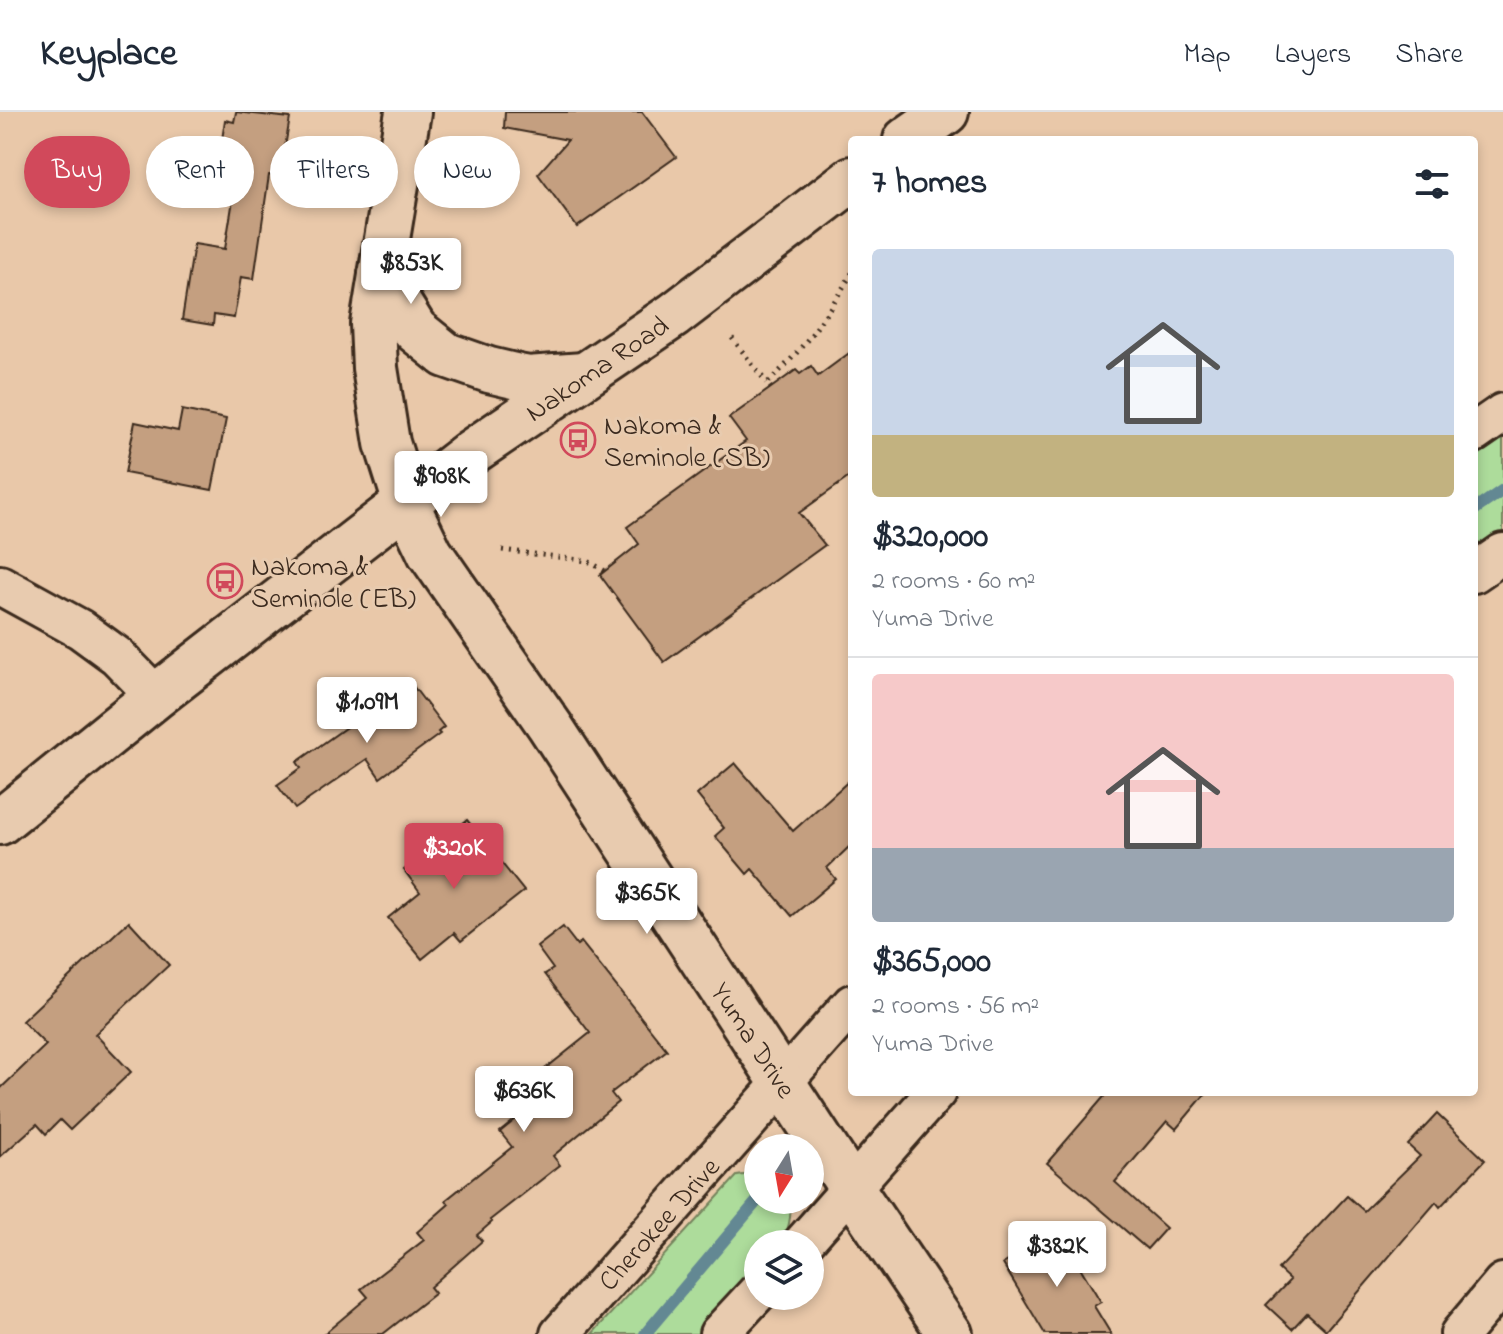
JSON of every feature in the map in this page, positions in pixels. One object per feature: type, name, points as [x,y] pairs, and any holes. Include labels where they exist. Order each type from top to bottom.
[{"type":"street","name":"Yuma Drive","points":[[408,112],[373,324],[375,368],[387,443],[406,503],[430,553],[550,726],[950,1334]]},
{"type":"street","points":[[912,136],[946,112]]},
{"type":"street","name":"Nakoma Road","points":[[0,822],[156,696],[470,453],[674,315],[848,182]]},
{"type":"street","points":[[381,275],[415,330],[446,355],[527,379],[584,375]]},
{"type":"street","points":[[1478,430],[1503,413]]},
{"type":"street","points":[[1478,570],[1503,553]]},
{"type":"street","points":[[0,585],[80,629],[117,656],[156,696]]},
{"type":"street","name":"Cherokee Drive","points":[[560,1334],[848,1009]]},
{"type":"street","points":[[815,1230],[933,1096]]},
{"type":"street","points":[[1460,1334],[1503,1283]]},
{"type":"street","points":[[719,1334],[744,1307]]},
{"type":"path","points":[[732,338],[769,386],[819,328],[848,280]]},
{"type":"path","points":[[502,550],[588,561],[605,571]]},
{"type":"green space","points":[[1503,438],[1503,537],[1478,554],[1478,455]]},
{"type":"green space","points":[[744,1175],[744,1214],[790,1214],[790,1217],[787,1230],[744,1230],[744,1285],[700,1334],[592,1334],[737,1176]]},
{"type":"building","points":[[236,112],[290,118],[287,136],[270,136],[270,175],[254,279],[241,277],[234,318],[214,315],[213,325],[182,320],[194,244],[225,249],[232,208],[254,208],[254,136],[223,136],[225,120],[234,122]]},
{"type":"building","points":[[505,112],[642,112],[676,157],[577,227],[538,174],[568,140],[504,128]]},
{"type":"building","points":[[848,354],[848,478],[799,513],[825,545],[664,662],[600,575],[639,544],[627,527],[746,441],[729,418],[796,370],[800,374],[811,366],[818,376]]},
{"type":"building","points":[[182,410],[226,419],[212,490],[125,473],[135,422],[178,431]]},
{"type":"building","points":[[410,682],[444,727],[438,732],[440,734],[380,778],[367,759],[295,809],[277,785],[301,768],[297,762]]},
{"type":"building","points":[[735,763],[793,831],[848,782],[848,848],[827,868],[836,879],[792,916],[752,869],[747,874],[715,836],[724,828],[697,795]]},
{"type":"building","points":[[467,820],[524,891],[461,941],[454,933],[422,959],[388,918],[420,892],[404,870]]},
{"type":"building","points":[[129,921],[169,965],[95,1034],[131,1072],[70,1130],[60,1120],[46,1134],[37,1124],[0,1157],[0,1089],[46,1045],[22,1021]]},
{"type":"building","points":[[563,927],[577,945],[581,942],[667,1050],[611,1093],[618,1102],[553,1156],[560,1165],[490,1220],[492,1222],[477,1235],[482,1241],[430,1287],[435,1293],[383,1334],[324,1334],[368,1297],[361,1289],[424,1240],[417,1232],[449,1204],[446,1200],[512,1147],[500,1132],[538,1101],[525,1085],[590,1033],[545,974],[553,969],[537,947]]},
{"type":"building","points":[[1105,1096],[1204,1096],[1176,1129],[1167,1121],[1115,1182],[1166,1228],[1147,1249],[1047,1163]]},
{"type":"building","points":[[1437,1114],[1485,1160],[1440,1207],[1436,1202],[1326,1330],[1307,1313],[1292,1329],[1266,1305],[1290,1280],[1278,1269],[1347,1196],[1364,1211],[1420,1156],[1408,1145]]},
{"type":"building","points":[[1058,1231],[1101,1302],[1094,1306],[1111,1334],[1045,1334],[1003,1264]]},
{"type":"waterway","points":[[1478,507],[1503,490]]},
{"type":"waterway","points":[[645,1334],[746,1214]]},
{"type":"place","name":"Nakoma & Seminole (SB)","points":[[578,440]]},
{"type":"place","name":"Nakoma & Seminole (EB)","points":[[225,581]]}]
